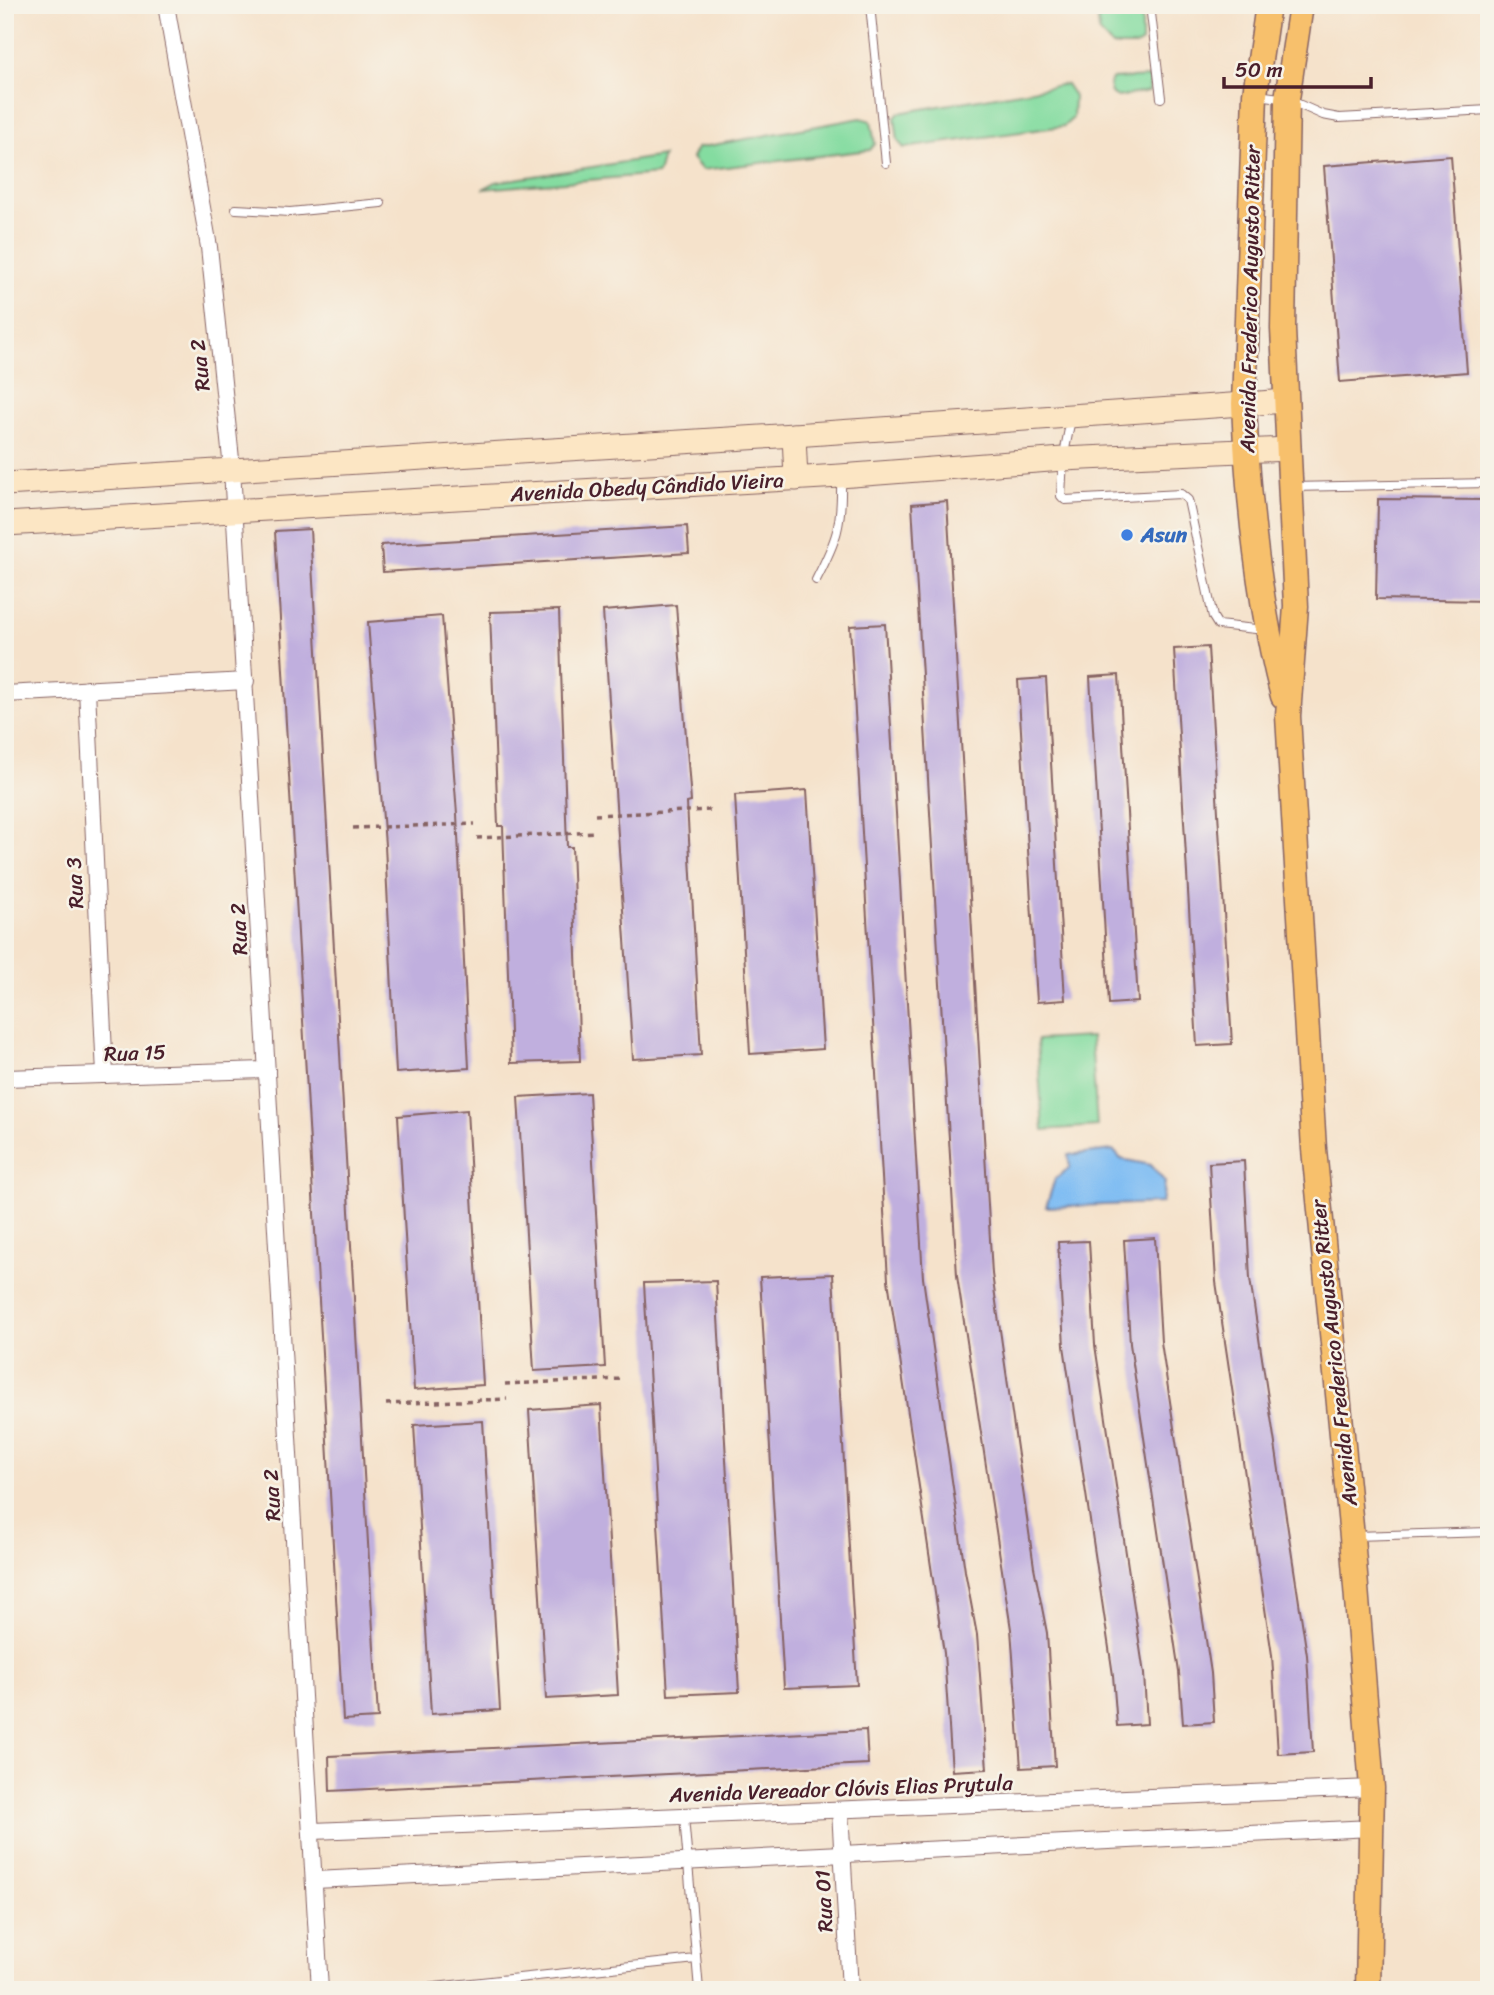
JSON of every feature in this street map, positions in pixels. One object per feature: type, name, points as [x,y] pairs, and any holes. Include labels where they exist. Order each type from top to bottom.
[{"type":"main road","name":"Avenida Frederico Augusto Ritter","points":[[1268,5],[1255,94],[1244,404],[1246,452],[1265,630],[1288,716]]},
{"type":"main road","name":"Avenida Frederico Augusto Ritter","points":[[1301,5],[1287,99],[1283,329],[1296,606],[1288,716],[1314,1149],[1352,1536],[1371,1788],[1368,1990]]},
{"type":"main road","name":"Avenida Obedy Cândido Vieira","points":[[5,484],[794,435],[1286,401]]},
{"type":"main road","points":[[794,435],[796,479]]},
{"type":"main road","name":"Avenida Obedy Cândido Vieira","points":[[5,524],[840,477],[1063,459],[1288,449]]},
{"type":"main road","points":[[1246,452],[1289,487]]},
{"type":"street","name":"Rua 2","points":[[166,5],[209,247],[232,469],[313,1831],[320,1990]]},
{"type":"street","points":[[5,694],[246,681]]},
{"type":"street","name":"Rua 3","points":[[87,690],[105,1075]]},
{"type":"street","name":"Rua 15","points":[[5,1078],[267,1069]]},
{"type":"street","name":"Avenida Vereador Clóvis Elias Prytula","points":[[313,1831],[1371,1788]]},
{"type":"street","name":"Rua 01","points":[[840,1810],[850,1990]]},
{"type":"street","points":[[315,1880],[1371,1828]]},
{"type":"lane","points":[[870,5],[886,163]]},
{"type":"lane","points":[[1150,5],[1161,98]]},
{"type":"lane","points":[[1255,94],[1287,99],[1322,115],[1339,118],[1489,110]]},
{"type":"lane","points":[[236,209],[290,212],[381,204]]},
{"type":"lane","points":[[1072,416],[1060,491],[1065,500],[1181,494],[1188,500],[1213,617],[1218,625],[1265,630]]},
{"type":"lane","points":[[816,579],[834,544],[842,519],[840,477]]},
{"type":"lane","points":[[1289,487],[1489,484]]},
{"type":"lane","points":[[1352,1536],[1489,1532]]},
{"type":"lane","points":[[684,1817],[699,1990]]},
{"type":"lane","points":[[407,1990],[696,1959]]},
{"type":"path","points":[[595,815],[710,810]]},
{"type":"path","points":[[353,828],[475,824]]},
{"type":"path","points":[[477,838],[596,832]]},
{"type":"path","points":[[505,1384],[623,1378]]},
{"type":"path","points":[[386,1404],[506,1399]]},
{"type":"green space","points":[[1097,5],[1142,7],[1142,42],[1136,46],[1112,46],[1099,32]]},
{"type":"green space","points":[[1150,77],[1149,91],[1118,97],[1111,93],[1109,85],[1112,79]]},
{"type":"green space","points":[[1066,84],[1074,96],[1073,118],[1064,126],[904,148],[898,141],[895,118],[899,113]]},
{"type":"green space","points":[[861,118],[871,121],[875,144],[870,150],[702,170],[692,158],[697,148]]},
{"type":"green space","points":[[663,156],[658,174],[483,189],[496,182]]},
{"type":"green space","points":[[1091,1037],[1097,1126],[1043,1130],[1037,1040]]},
{"type":"water","points":[[1113,1150],[1121,1159],[1151,1165],[1165,1182],[1162,1203],[1046,1207],[1055,1179],[1070,1167],[1068,1155]]},
{"type":"building","points":[[1451,156],[1467,372],[1340,382],[1324,166]]},
{"type":"building","points":[[1378,499],[1489,500],[1489,601],[1376,599]]},
{"type":"building","points":[[947,501],[992,1274],[1034,1567],[1047,1633],[1055,1766],[1021,1768],[1011,1629],[957,1276],[912,504]]},
{"type":"building","points":[[687,526],[689,553],[383,572],[381,545]]},
{"type":"building","points":[[310,529],[378,1718],[343,1720],[275,531]]},
{"type":"building","points":[[676,605],[691,802],[687,803],[701,1055],[633,1059],[603,611]]},
{"type":"building","points":[[559,610],[567,847],[572,847],[580,1061],[511,1063],[503,826],[498,826],[490,612]]},
{"type":"building","points":[[442,616],[457,814],[469,1068],[396,1073],[385,845],[368,622]]},
{"type":"building","points":[[885,624],[923,1278],[965,1571],[977,1635],[987,1769],[952,1771],[944,1653],[888,1280],[850,626]]},
{"type":"building","points":[[1208,647],[1232,1044],[1197,1046],[1174,649]]},
{"type":"building","points":[[1119,675],[1138,1002],[1109,1004],[1090,677]]},
{"type":"building","points":[[1046,678],[1065,1000],[1037,1002],[1018,680]]},
{"type":"building","points":[[807,790],[823,1049],[750,1054],[735,795]]},
{"type":"building","points":[[589,1093],[605,1367],[534,1371],[518,1097]]},
{"type":"building","points":[[467,1110],[483,1385],[414,1390],[398,1116]]},
{"type":"building","points":[[1244,1161],[1250,1279],[1307,1655],[1313,1752],[1278,1754],[1272,1655],[1216,1282],[1209,1163]]},
{"type":"building","points":[[1155,1238],[1161,1342],[1211,1673],[1214,1722],[1183,1724],[1179,1672],[1130,1344],[1124,1240]]},
{"type":"building","points":[[1089,1241],[1095,1345],[1144,1674],[1147,1724],[1117,1726],[1113,1675],[1064,1346],[1058,1242]]},
{"type":"building","points":[[833,1274],[857,1685],[784,1688],[760,1277]]},
{"type":"building","points":[[716,1281],[739,1692],[668,1695],[644,1283]]},
{"type":"building","points":[[601,1405],[618,1695],[546,1699],[529,1410]]},
{"type":"building","points":[[483,1421],[500,1710],[431,1714],[414,1425]]},
{"type":"building","points":[[866,1730],[868,1764],[330,1791],[329,1756]]},
{"type":"place","name":"Asun","points":[[1127,535]]}]
